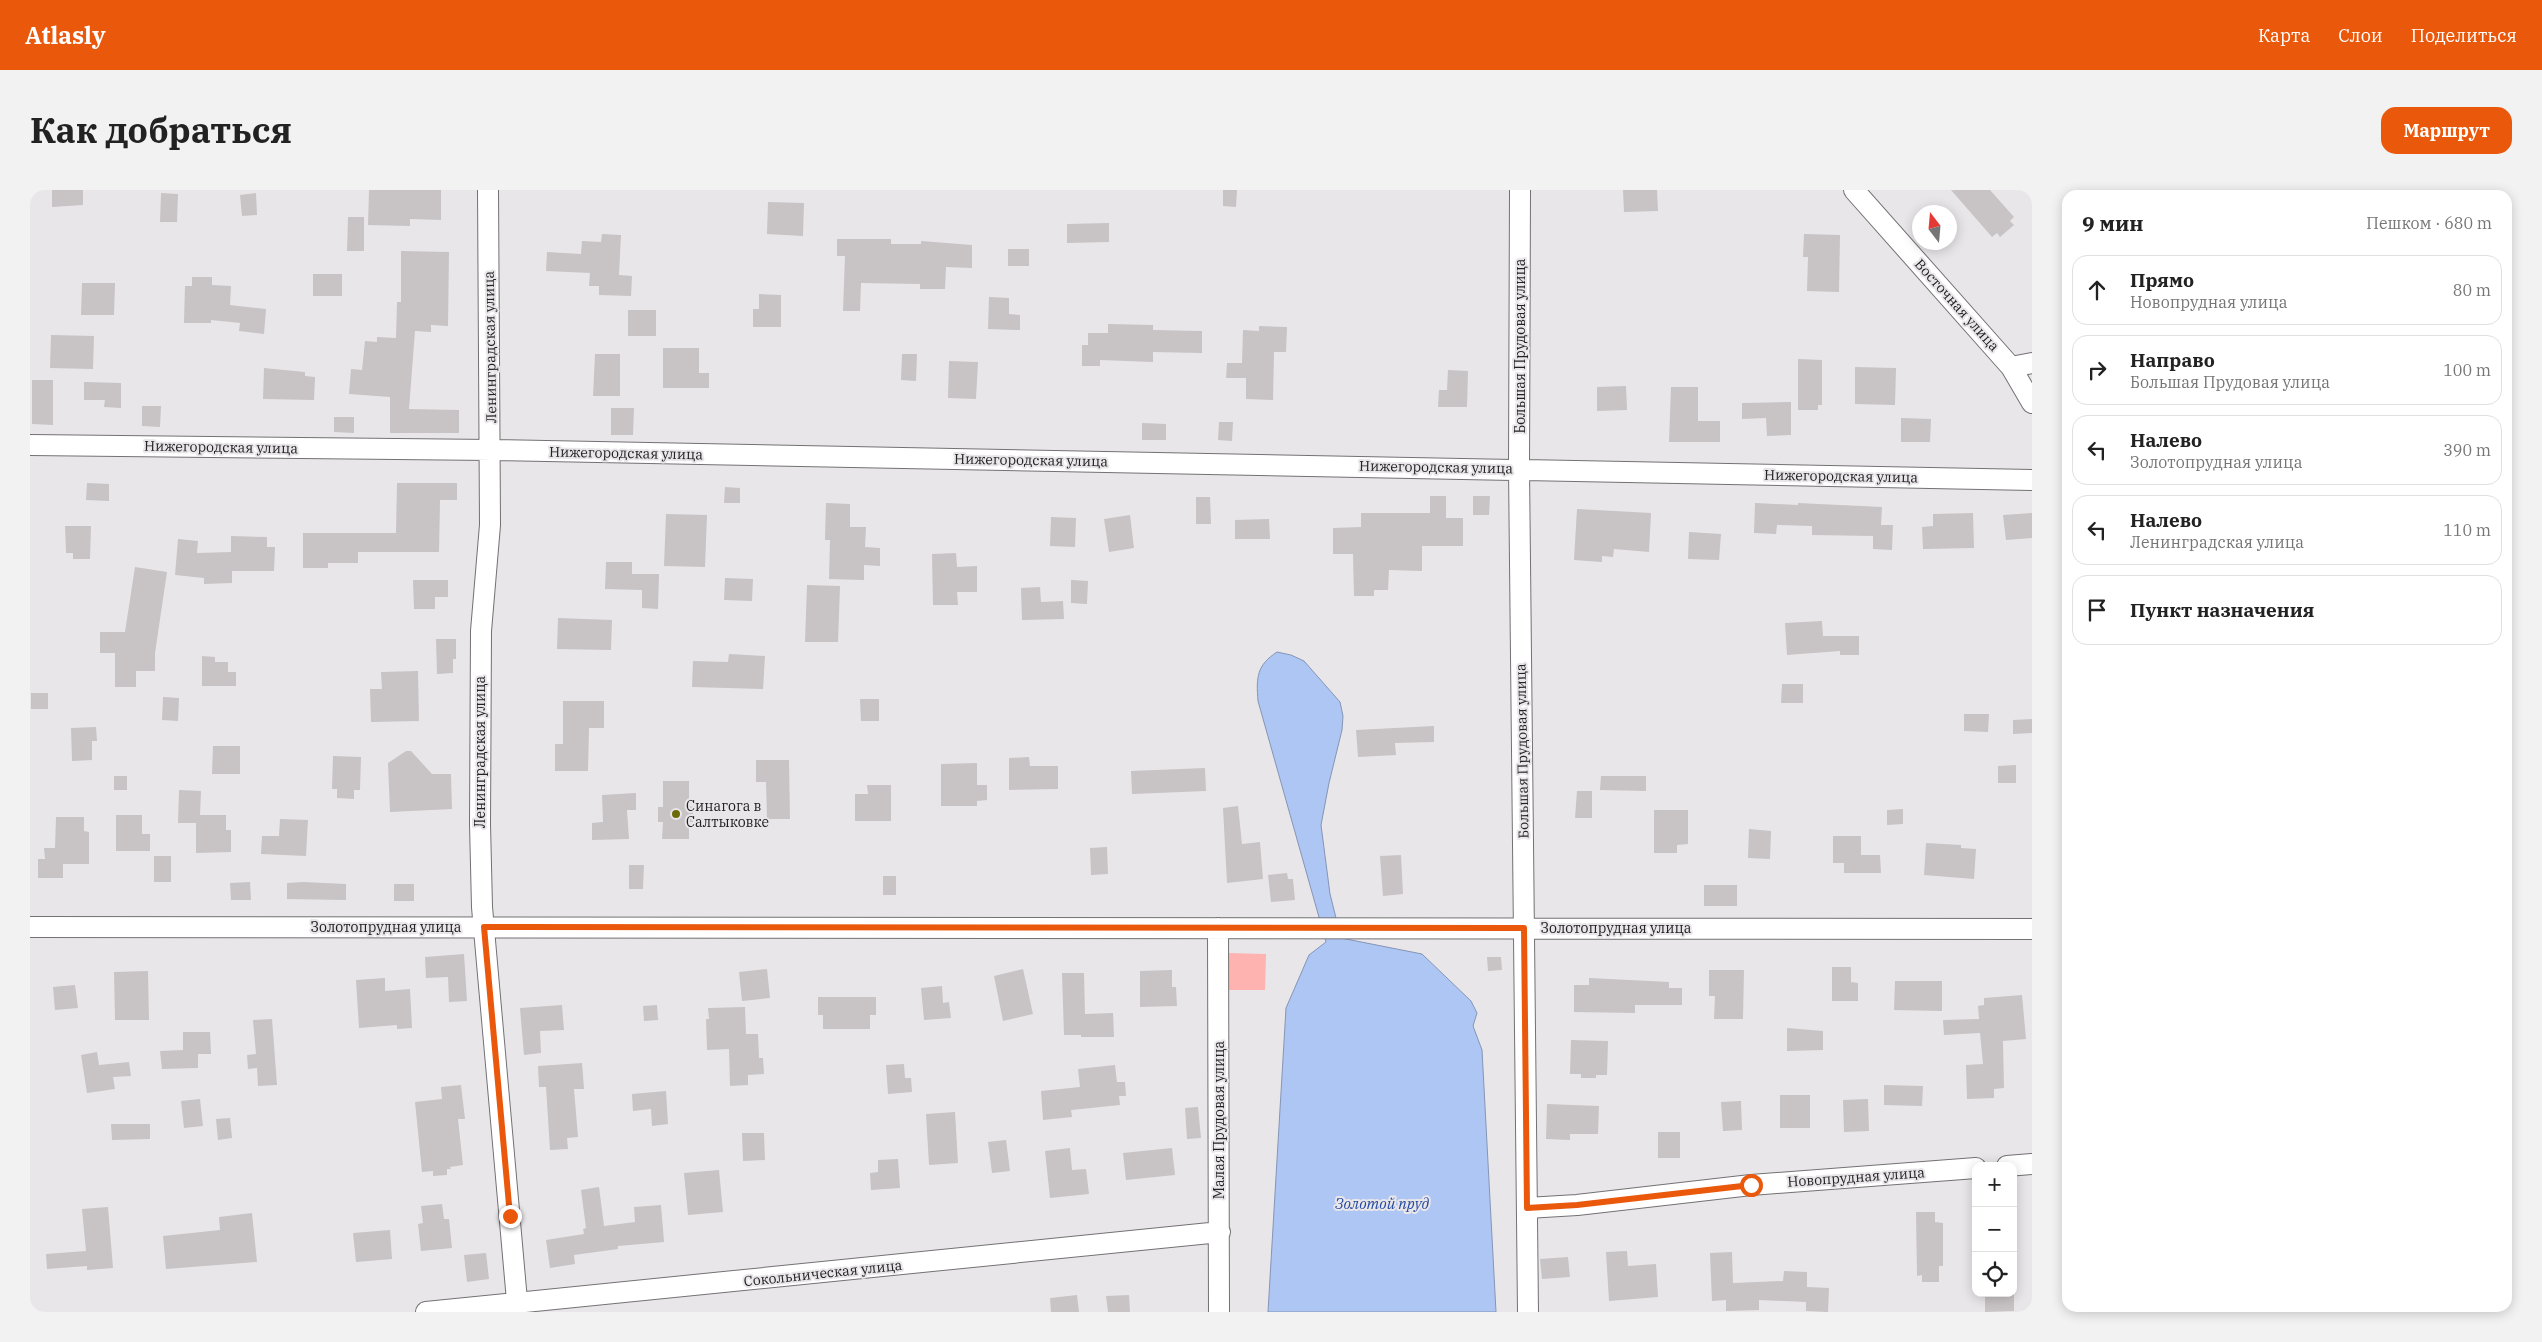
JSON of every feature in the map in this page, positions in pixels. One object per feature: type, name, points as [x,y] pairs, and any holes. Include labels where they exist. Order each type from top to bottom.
[{"type":"street","name":"Ленинградская улица","points":[[488,190],[491,450],[490,525],[481,631],[480,824],[484,927],[517,1308]]},
{"type":"street","name":"Большая Прудовая улица","points":[[1520,190],[1520,469],[1528,1312]]},
{"type":"street","name":"Восточная улица","points":[[1854,190],[2012,367],[2032,404]]},
{"type":"street","points":[[2012,367],[2032,363]]},
{"type":"street","name":"Нижегородская улица","points":[[30,445],[491,450],[2032,480]]},
{"type":"street","name":"Золотопрудная улица","points":[[30,927],[2032,929]]},
{"type":"street","name":"Малая Прудовая улица","points":[[1218,928],[1219,1312]]},
{"type":"street","points":[[2017,1165],[2032,1164]]},
{"type":"street","name":"Новопрудная улица","points":[[1527,1208],[1577,1205],[1751,1185],[1972,1168]]},
{"type":"street","name":"Сокольническая улица","points":[[426,1312],[517,1308],[1220,1232]]},
{"type":"shaded area","points":[[1227,953],[1266,954],[1265,990],[1226,990]]},
{"type":"water","name":"Золотой пруд","points":[[1277,652],[1291,655],[1304,661],[1340,702],[1343,716],[1342,730],[1321,825],[1330,894],[1341,938],[1422,954],[1471,1001],[1477,1013],[1473,1026],[1482,1050],[1496,1312],[1268,1312],[1286,1008],[1309,955],[1326,942],[1258,701],[1257,685],[1259,672],[1265,662]]},
{"type":"building","points":[[52,190],[83,190],[83,205],[52,207]]},
{"type":"building","points":[[369,190],[441,190],[441,220],[410,219],[410,226],[368,225]]},
{"type":"building","points":[[1223,190],[1237,190],[1236,207],[1223,206]]},
{"type":"building","points":[[1623,190],[1657,190],[1658,211],[1624,212]]},
{"type":"building","points":[[1951,190],[1990,190],[2014,217],[2010,221],[2014,225],[2000,237],[1997,233],[1992,237]]},
{"type":"building","points":[[161,193],[178,194],[177,222],[160,222]]},
{"type":"building","points":[[256,193],[257,215],[242,216],[240,195]]},
{"type":"building","points":[[768,202],[804,203],[803,236],[767,234]]},
{"type":"building","points":[[348,217],[364,217],[364,251],[347,251]]},
{"type":"building","points":[[1109,223],[1109,242],[1067,243],[1067,224]]},
{"type":"building","points":[[602,234],[621,235],[619,275],[632,276],[631,296],[599,295],[599,286],[589,286],[590,273],[546,271],[547,252],[581,254],[582,241],[601,242]]},
{"type":"building","points":[[1804,234],[1840,235],[1839,292],[1807,291],[1808,257],[1803,257]]},
{"type":"building","points":[[837,239],[891,239],[891,244],[921,244],[921,241],[972,245],[972,268],[946,267],[945,289],[920,289],[920,284],[861,283],[860,311],[843,311],[845,256],[837,256]]},
{"type":"building","points":[[1008,249],[1029,249],[1029,266],[1008,266]]},
{"type":"building","points":[[401,251],[449,252],[448,326],[431,325],[431,332],[415,331],[409,409],[459,410],[459,433],[390,433],[390,397],[349,394],[351,369],[362,370],[365,341],[377,342],[377,337],[396,338],[397,302],[401,302]]},
{"type":"building","points":[[313,274],[342,274],[342,296],[313,296]]},
{"type":"building","points":[[192,277],[212,277],[212,285],[231,286],[230,305],[266,309],[264,334],[239,331],[240,323],[211,320],[211,323],[184,323],[185,286],[192,286]]},
{"type":"building","points":[[82,283],[115,283],[114,315],[81,315]]},
{"type":"building","points":[[759,294],[781,295],[781,327],[753,327],[753,309],[759,309]]},
{"type":"building","points":[[989,297],[1009,298],[1009,314],[1020,315],[1020,330],[988,329]]},
{"type":"building","points":[[628,310],[656,310],[656,336],[628,336]]},
{"type":"building","points":[[1108,324],[1153,325],[1153,330],[1202,331],[1202,353],[1153,352],[1153,362],[1100,360],[1100,366],[1082,366],[1082,345],[1088,345],[1088,333],[1108,333]]},
{"type":"building","points":[[1259,326],[1287,327],[1286,352],[1274,352],[1273,400],[1246,399],[1246,378],[1226,378],[1227,363],[1242,363],[1243,330],[1259,331]]},
{"type":"building","points":[[51,335],[94,336],[93,369],[50,368]]},
{"type":"building","points":[[663,348],[699,348],[699,373],[709,373],[709,388],[663,388]]},
{"type":"building","points":[[595,354],[620,354],[620,396],[593,396]]},
{"type":"building","points":[[902,354],[917,354],[916,381],[901,380]]},
{"type":"building","points":[[1798,359],[1822,360],[1822,405],[1818,405],[1818,410],[1798,410]]},
{"type":"building","points":[[949,361],[978,362],[976,399],[948,398]]},
{"type":"building","points":[[1855,367],[1896,368],[1895,405],[1855,404]]},
{"type":"building","points":[[264,368],[305,372],[305,376],[315,377],[314,400],[263,399]]},
{"type":"building","points":[[1448,370],[1468,371],[1467,407],[1438,407],[1439,390],[1447,390]]},
{"type":"building","points":[[32,380],[53,380],[53,425],[32,424]]},
{"type":"building","points":[[84,382],[121,383],[121,408],[104,407],[105,400],[84,400]]},
{"type":"building","points":[[1626,386],[1627,410],[1597,411],[1597,387]]},
{"type":"building","points":[[1671,387],[1698,387],[1698,421],[1720,421],[1720,442],[1669,442]]},
{"type":"building","points":[[1791,402],[1791,435],[1767,436],[1766,418],[1742,419],[1742,403]]},
{"type":"building","points":[[142,406],[161,406],[160,427],[142,426]]},
{"type":"building","points":[[611,408],[634,408],[633,435],[611,435]]},
{"type":"building","points":[[334,417],[354,417],[354,433],[334,432]]},
{"type":"building","points":[[1901,418],[1931,419],[1930,442],[1901,442]]},
{"type":"building","points":[[1219,422],[1233,422],[1232,441],[1218,440]]},
{"type":"building","points":[[1142,423],[1166,424],[1166,440],[1142,440]]},
{"type":"building","points":[[87,483],[109,484],[109,501],[86,500]]},
{"type":"building","points":[[397,483],[457,483],[457,500],[440,500],[439,552],[358,552],[358,563],[328,563],[328,568],[303,568],[303,533],[396,533]]},
{"type":"building","points":[[725,487],[740,488],[740,503],[724,503]]},
{"type":"building","points":[[1430,496],[1446,496],[1446,518],[1463,518],[1463,546],[1422,546],[1422,571],[1389,570],[1388,590],[1374,590],[1374,596],[1354,596],[1353,554],[1333,554],[1333,528],[1361,527],[1361,513],[1430,513]]},
{"type":"building","points":[[1473,496],[1490,496],[1489,515],[1473,515]]},
{"type":"building","points":[[1196,497],[1210,497],[1211,524],[1196,524]]},
{"type":"building","points":[[826,503],[850,504],[850,527],[866,527],[865,547],[880,548],[880,566],[864,565],[864,580],[829,579],[830,540],[825,540]]},
{"type":"building","points":[[1755,503],[1882,507],[1881,525],[1893,525],[1892,550],[1873,549],[1873,536],[1812,535],[1812,526],[1777,525],[1776,534],[1754,533]]},
{"type":"building","points":[[1577,509],[1651,513],[1649,552],[1614,549],[1613,557],[1602,556],[1602,562],[1574,560]]},
{"type":"building","points":[[1973,513],[1974,548],[1923,549],[1922,527],[1933,526],[1933,514]]},
{"type":"building","points":[[2032,513],[2032,538],[2006,540],[2003,515]]},
{"type":"building","points":[[666,514],[707,515],[705,567],[664,566]]},
{"type":"building","points":[[1130,515],[1134,548],[1109,552],[1104,519]]},
{"type":"building","points":[[1051,517],[1076,518],[1075,547],[1050,546]]},
{"type":"building","points":[[1269,519],[1270,539],[1235,539],[1235,520]]},
{"type":"building","points":[[65,526],[91,526],[90,559],[73,559],[73,553],[66,553]]},
{"type":"building","points":[[1689,532],[1721,534],[1719,560],[1688,559]]},
{"type":"building","points":[[231,536],[267,537],[267,547],[275,547],[274,571],[232,571],[232,583],[204,584],[204,578],[175,575],[178,539],[198,541],[197,553],[231,552]]},
{"type":"building","points":[[956,553],[957,567],[977,566],[977,592],[957,592],[958,605],[933,605],[932,554]]},
{"type":"building","points":[[606,562],[632,562],[632,574],[659,574],[658,609],[642,608],[642,590],[605,589]]},
{"type":"building","points":[[135,567],[167,572],[155,653],[155,671],[136,671],[136,687],[115,687],[115,653],[100,653],[100,632],[125,632]]},
{"type":"building","points":[[725,578],[753,579],[752,601],[724,600]]},
{"type":"building","points":[[413,580],[448,580],[448,597],[435,597],[435,609],[414,609]]},
{"type":"building","points":[[1071,580],[1088,581],[1087,604],[1071,603]]},
{"type":"building","points":[[807,585],[840,586],[838,642],[805,642]]},
{"type":"building","points":[[1040,587],[1041,602],[1063,601],[1064,619],[1022,620],[1021,588]]},
{"type":"building","points":[[558,618],[612,620],[611,650],[557,649]]},
{"type":"building","points":[[1822,621],[1823,636],[1859,636],[1859,655],[1840,655],[1840,651],[1787,655],[1785,623]]},
{"type":"building","points":[[436,639],[456,639],[456,659],[453,659],[453,673],[437,674]]},
{"type":"building","points":[[729,654],[765,656],[763,689],[692,687],[693,661],[728,662]]},
{"type":"building","points":[[202,656],[215,657],[215,662],[228,662],[228,672],[236,672],[236,686],[202,686]]},
{"type":"building","points":[[418,671],[419,721],[371,722],[370,689],[382,689],[381,672]]},
{"type":"building","points":[[1782,684],[1803,684],[1803,703],[1781,703]]},
{"type":"building","points":[[31,693],[48,693],[48,709],[31,709]]},
{"type":"building","points":[[163,697],[179,698],[178,721],[162,720]]},
{"type":"building","points":[[860,699],[879,699],[879,721],[861,721]]},
{"type":"building","points":[[563,701],[604,701],[604,728],[589,728],[588,771],[555,771],[555,744],[563,744]]},
{"type":"building","points":[[1964,714],[1989,714],[1988,732],[1964,731]]},
{"type":"building","points":[[2032,719],[2032,733],[2013,734],[2013,720]]},
{"type":"building","points":[[1434,726],[1434,742],[1395,743],[1396,755],[1358,757],[1356,730]]},
{"type":"building","points":[[96,727],[97,741],[92,741],[92,760],[72,761],[71,728]]},
{"type":"building","points":[[213,746],[240,746],[240,774],[212,774]]},
{"type":"building","points":[[406,751],[411,751],[432,774],[451,774],[452,809],[390,812],[388,763]]},
{"type":"building","points":[[333,756],[361,757],[360,790],[354,790],[354,799],[337,798],[337,789],[332,789]]},
{"type":"building","points":[[1029,757],[1030,766],[1058,766],[1058,789],[1009,790],[1009,758]]},
{"type":"building","points":[[756,760],[789,760],[790,819],[767,819],[766,782],[756,782]]},
{"type":"building","points":[[977,763],[977,785],[987,785],[987,800],[977,801],[977,806],[941,806],[941,764]]},
{"type":"building","points":[[2016,765],[2016,783],[1998,783],[1998,766]]},
{"type":"building","points":[[1205,768],[1206,791],[1132,794],[1131,771]]},
{"type":"building","points":[[114,776],[127,776],[127,790],[114,790]]},
{"type":"building","points":[[1601,776],[1646,776],[1646,791],[1600,790]]},
{"type":"building","name":"Синагога в Салтыковке","points":[[663,781],[689,781],[689,806],[693,807],[693,822],[689,822],[689,839],[662,839],[663,822],[658,822],[658,807],[663,807]]},
{"type":"building","points":[[867,785],[891,785],[891,821],[855,821],[855,794],[868,794]]},
{"type":"building","points":[[179,790],[201,791],[200,815],[226,815],[226,830],[231,830],[231,852],[196,853],[196,823],[178,823]]},
{"type":"building","points":[[1577,791],[1592,791],[1592,818],[1575,818]]},
{"type":"building","points":[[636,793],[636,810],[627,810],[629,839],[592,840],[592,823],[603,822],[602,795]]},
{"type":"building","points":[[1238,806],[1242,844],[1260,842],[1263,879],[1227,883],[1223,808]]},
{"type":"building","points":[[1903,809],[1903,824],[1887,825],[1887,810]]},
{"type":"building","points":[[1654,810],[1688,810],[1688,844],[1677,845],[1677,853],[1654,853]]},
{"type":"building","points":[[116,815],[142,815],[142,834],[150,834],[150,851],[116,851]]},
{"type":"building","points":[[56,817],[84,817],[84,831],[89,832],[89,864],[63,864],[63,878],[38,878],[38,859],[45,859],[44,848],[55,848]]},
{"type":"building","points":[[280,819],[308,820],[306,856],[261,854],[262,836],[279,836]]},
{"type":"building","points":[[1749,829],[1771,831],[1770,859],[1748,858]]},
{"type":"building","points":[[1833,836],[1861,836],[1861,855],[1880,855],[1881,873],[1844,873],[1844,863],[1833,863]]},
{"type":"building","points":[[1926,843],[1961,845],[1961,848],[1976,849],[1974,879],[1924,875]]},
{"type":"building","points":[[1107,847],[1108,874],[1091,875],[1090,848]]},
{"type":"building","points":[[1401,855],[1403,894],[1383,896],[1380,856]]},
{"type":"building","points":[[154,856],[171,856],[171,882],[154,882]]},
{"type":"building","points":[[629,865],[644,865],[643,889],[629,889]]},
{"type":"building","points":[[1287,873],[1288,879],[1293,879],[1295,900],[1271,902],[1268,875]]},
{"type":"building","points":[[883,876],[896,876],[896,895],[883,895]]},
{"type":"building","points":[[250,882],[251,900],[231,900],[230,883]]},
{"type":"building","points":[[287,883],[346,884],[346,900],[287,899]]},
{"type":"building","points":[[394,884],[414,884],[414,901],[394,901]]},
{"type":"building","points":[[1704,885],[1737,885],[1737,906],[1704,906]]},
{"type":"building","points":[[464,954],[467,1001],[449,1002],[448,977],[426,978],[425,957]]},
{"type":"building","points":[[1487,957],[1501,957],[1502,970],[1488,971]]},
{"type":"building","points":[[1832,967],[1851,967],[1851,982],[1858,983],[1858,1001],[1832,1001]]},
{"type":"building","points":[[767,969],[770,998],[742,1001],[739,972]]},
{"type":"building","points":[[1023,969],[1033,1014],[1003,1021],[994,976]]},
{"type":"building","points":[[1172,970],[1172,987],[1176,987],[1177,1006],[1140,1007],[1140,971]]},
{"type":"building","points":[[1709,970],[1744,970],[1743,1019],[1714,1019],[1715,996],[1709,996]]},
{"type":"building","points":[[148,971],[149,1020],[115,1020],[114,972]]},
{"type":"building","points":[[1062,973],[1084,973],[1085,1014],[1113,1013],[1114,1037],[1064,1035]]},
{"type":"building","points":[[385,978],[385,991],[410,989],[412,1028],[397,1029],[397,1025],[359,1028],[356,980]]},
{"type":"building","points":[[1589,978],[1669,982],[1669,988],[1682,988],[1682,1005],[1635,1005],[1635,1013],[1574,1012],[1574,985],[1589,985]]},
{"type":"building","points":[[1895,981],[1942,981],[1942,1011],[1894,1010]]},
{"type":"building","points":[[75,985],[78,1008],[55,1010],[53,987]]},
{"type":"building","points":[[942,986],[943,1003],[949,1002],[951,1018],[924,1020],[921,988]]},
{"type":"building","points":[[2022,995],[2026,1039],[2003,1041],[2004,1088],[1994,1089],[1994,1098],[1967,1099],[1966,1065],[1983,1064],[1980,1033],[1944,1035],[1943,1020],[1979,1019],[1978,1006],[1984,1005],[1984,998]]},
{"type":"building","points":[[818,997],[876,997],[876,1015],[870,1015],[870,1029],[823,1029],[823,1015],[818,1015]]},
{"type":"building","points":[[562,1005],[564,1030],[540,1031],[541,1053],[524,1055],[520,1008]]},
{"type":"building","points":[[657,1005],[658,1020],[644,1021],[643,1006]]},
{"type":"building","points":[[745,1007],[746,1034],[758,1034],[759,1058],[763,1058],[764,1074],[748,1075],[748,1085],[730,1086],[729,1049],[707,1050],[706,1019],[709,1019],[708,1008]]},
{"type":"building","points":[[272,1019],[277,1085],[258,1086],[257,1068],[248,1069],[247,1055],[256,1054],[253,1020]]},
{"type":"building","points":[[1787,1028],[1823,1031],[1823,1050],[1787,1051]]},
{"type":"building","points":[[183,1032],[210,1032],[211,1054],[198,1054],[198,1068],[162,1069],[160,1051],[183,1050]]},
{"type":"building","points":[[1571,1040],[1608,1041],[1607,1075],[1596,1075],[1596,1078],[1581,1078],[1581,1074],[1570,1074]]},
{"type":"building","points":[[97,1052],[99,1065],[129,1062],[131,1076],[113,1077],[115,1089],[87,1093],[81,1055]]},
{"type":"building","points":[[582,1063],[584,1089],[574,1089],[578,1137],[567,1138],[568,1149],[550,1150],[546,1087],[539,1087],[538,1066]]},
{"type":"building","points":[[904,1064],[905,1078],[911,1078],[912,1092],[888,1094],[886,1065]]},
{"type":"building","points":[[1115,1065],[1117,1082],[1125,1082],[1126,1096],[1119,1096],[1120,1105],[1071,1110],[1072,1117],[1043,1120],[1041,1091],[1080,1087],[1078,1069]]},
{"type":"building","points":[[461,1085],[465,1119],[458,1119],[463,1165],[450,1167],[451,1169],[447,1169],[447,1175],[433,1176],[433,1171],[422,1172],[415,1102],[442,1099],[441,1087]]},
{"type":"building","points":[[1884,1085],[1923,1086],[1922,1106],[1884,1105]]},
{"type":"building","points":[[666,1091],[668,1124],[652,1126],[651,1109],[633,1111],[632,1094]]},
{"type":"building","points":[[1780,1095],[1810,1095],[1810,1128],[1780,1128]]},
{"type":"building","points":[[200,1099],[203,1126],[184,1128],[181,1101]]},
{"type":"building","points":[[1868,1099],[1869,1131],[1844,1132],[1843,1100]]},
{"type":"building","points":[[1741,1101],[1742,1130],[1723,1131],[1721,1102]]},
{"type":"building","points":[[1547,1104],[1599,1106],[1598,1134],[1570,1134],[1570,1140],[1546,1139]]},
{"type":"building","points":[[1198,1107],[1201,1138],[1187,1139],[1185,1108]]},
{"type":"building","points":[[955,1112],[958,1163],[929,1165],[926,1114]]},
{"type":"building","points":[[230,1118],[232,1138],[218,1140],[216,1119]]},
{"type":"building","points":[[111,1124],[150,1124],[150,1139],[112,1140]]},
{"type":"building","points":[[1658,1132],[1680,1132],[1680,1158],[1658,1158]]},
{"type":"building","points":[[742,1133],[764,1133],[765,1160],[743,1161]]},
{"type":"building","points":[[1006,1140],[1010,1171],[992,1173],[988,1142]]},
{"type":"building","points":[[1070,1148],[1072,1170],[1086,1169],[1089,1194],[1050,1198],[1045,1151]]},
{"type":"building","points":[[1172,1148],[1175,1175],[1126,1180],[1123,1153]]},
{"type":"building","points":[[898,1159],[900,1188],[871,1190],[870,1173],[878,1172],[878,1160]]},
{"type":"building","points":[[719,1170],[723,1212],[688,1215],[684,1173]]},
{"type":"building","points":[[599,1187],[604,1226],[635,1222],[634,1207],[661,1205],[664,1242],[618,1246],[618,1249],[574,1255],[575,1264],[550,1268],[546,1240],[584,1234],[583,1229],[586,1228],[581,1190]]},
{"type":"building","points":[[442,1204],[444,1219],[449,1219],[452,1248],[421,1251],[418,1224],[423,1223],[421,1206]]},
{"type":"building","points":[[108,1207],[113,1268],[87,1270],[87,1266],[47,1269],[46,1254],[86,1251],[82,1209]]},
{"type":"building","points":[[1916,1212],[1935,1212],[1935,1222],[1943,1223],[1943,1266],[1939,1266],[1939,1282],[1922,1282],[1922,1275],[1917,1276]]},
{"type":"building","points":[[252,1213],[257,1262],[166,1269],[163,1236],[220,1230],[219,1217]]},
{"type":"building","points":[[390,1230],[392,1259],[356,1262],[353,1233]]},
{"type":"building","points":[[1627,1251],[1628,1266],[1656,1264],[1658,1297],[1609,1301],[1606,1252]]},
{"type":"building","points":[[1732,1252],[1733,1283],[1783,1281],[1784,1271],[1807,1272],[1807,1287],[1829,1288],[1828,1312],[1806,1311],[1806,1302],[1759,1300],[1759,1310],[1726,1311],[1726,1300],[1712,1301],[1710,1253]]},
{"type":"building","points":[[486,1253],[489,1279],[467,1282],[464,1255]]},
{"type":"building","points":[[1568,1257],[1570,1277],[1542,1279],[1540,1259]]},
{"type":"building","points":[[1077,1295],[1079,1312],[1051,1312],[1050,1298]]},
{"type":"building","points":[[1129,1295],[1130,1312],[1108,1312],[1106,1296]]},
{"type":"building","points":[[1985,1297],[2014,1297],[2014,1311],[1985,1312]]},
{"type":"place","name":"Синагога в Салтыковке","points":[[676,814]]},
{"type":"route","points":[[510,1216],[484,927],[1524,928],[1527,1208],[1577,1205],[1751,1185]]}]
